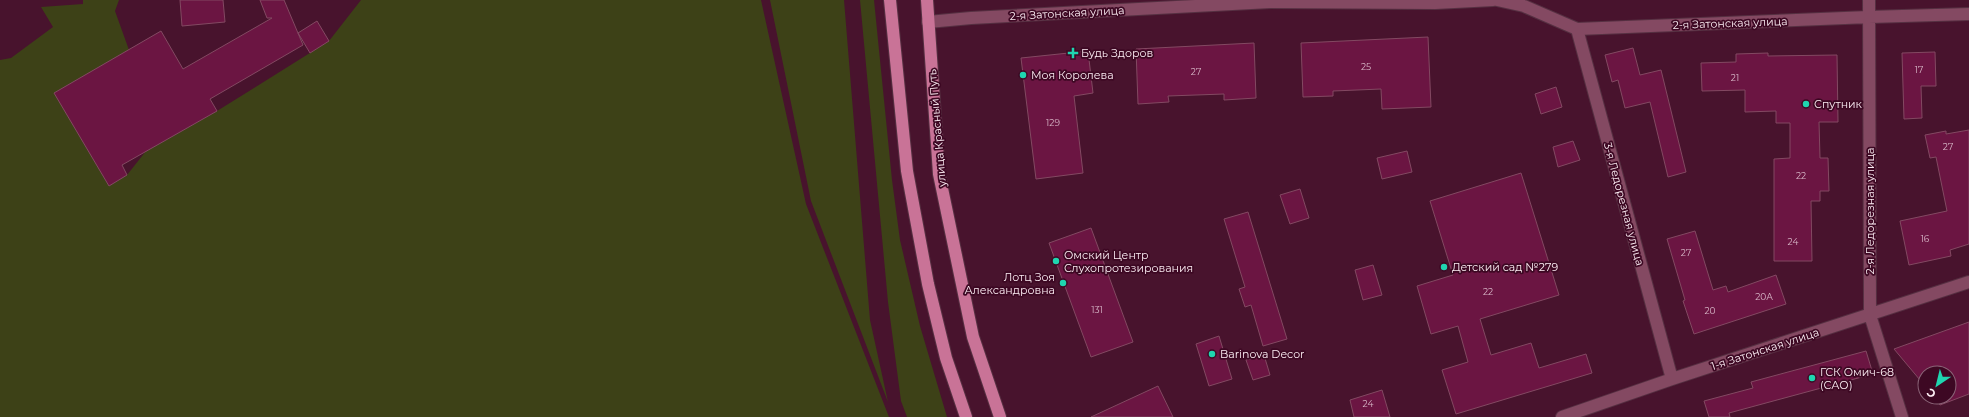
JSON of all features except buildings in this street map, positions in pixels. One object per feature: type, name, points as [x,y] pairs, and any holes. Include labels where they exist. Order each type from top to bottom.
[{"type":"main road","points":[[890,0],[907,171],[928,284],[942,343],[966,417]]},
{"type":"main road","name":"улица Красный Путь","points":[[927,0],[939,174],[973,337],[1000,417]]},
{"type":"street","name":"2-я Затонская улица","points":[[928,22],[971,18],[1270,2],[1435,3],[1493,0]]},
{"type":"street","name":"2-я Затонская улица","points":[[1497,0],[1524,6],[1577,29],[1969,14]]},
{"type":"street","name":"2-я Ледорезная улица","points":[[1869,0],[1870,315],[1902,417]]},
{"type":"street","name":"3-я Ледорезная улица","points":[[1577,29],[1672,379]]},
{"type":"street","name":"1-я Затонская улица","points":[[1562,417],[1672,379],[1969,282]]},
{"type":"green space","points":[[83,0],[119,0],[115,11],[129,50],[109,185],[127,175],[146,151],[217,111],[329,41],[361,0],[761,0],[806,204],[889,417],[0,417],[0,60],[11,58],[53,27],[41,7],[83,4]]},
{"type":"green space","points":[[770,0],[844,0],[870,320],[888,402],[811,201]]},
{"type":"green space","points":[[860,0],[874,0],[892,180],[900,240],[920,326],[947,417],[907,417],[901,401],[888,302]]},
{"type":"place","name":"Будь Здоров","points":[[1073,53]]},
{"type":"place","name":"Моя Королева","points":[[1023,75]]},
{"type":"place","name":"Спутник","points":[[1806,104]]},
{"type":"place","name":"Омский Центр Слухопротезирования","points":[[1056,261]]},
{"type":"place","name":"Детский сад №279","points":[[1444,267]]},
{"type":"place","name":"Лотц Зоя Александровна","points":[[1063,283]]},
{"type":"place","name":"Barinova Decor","points":[[1212,354]]},
{"type":"place","name":"ГСК Омич-68 (САО)","points":[[1812,378]]}]
